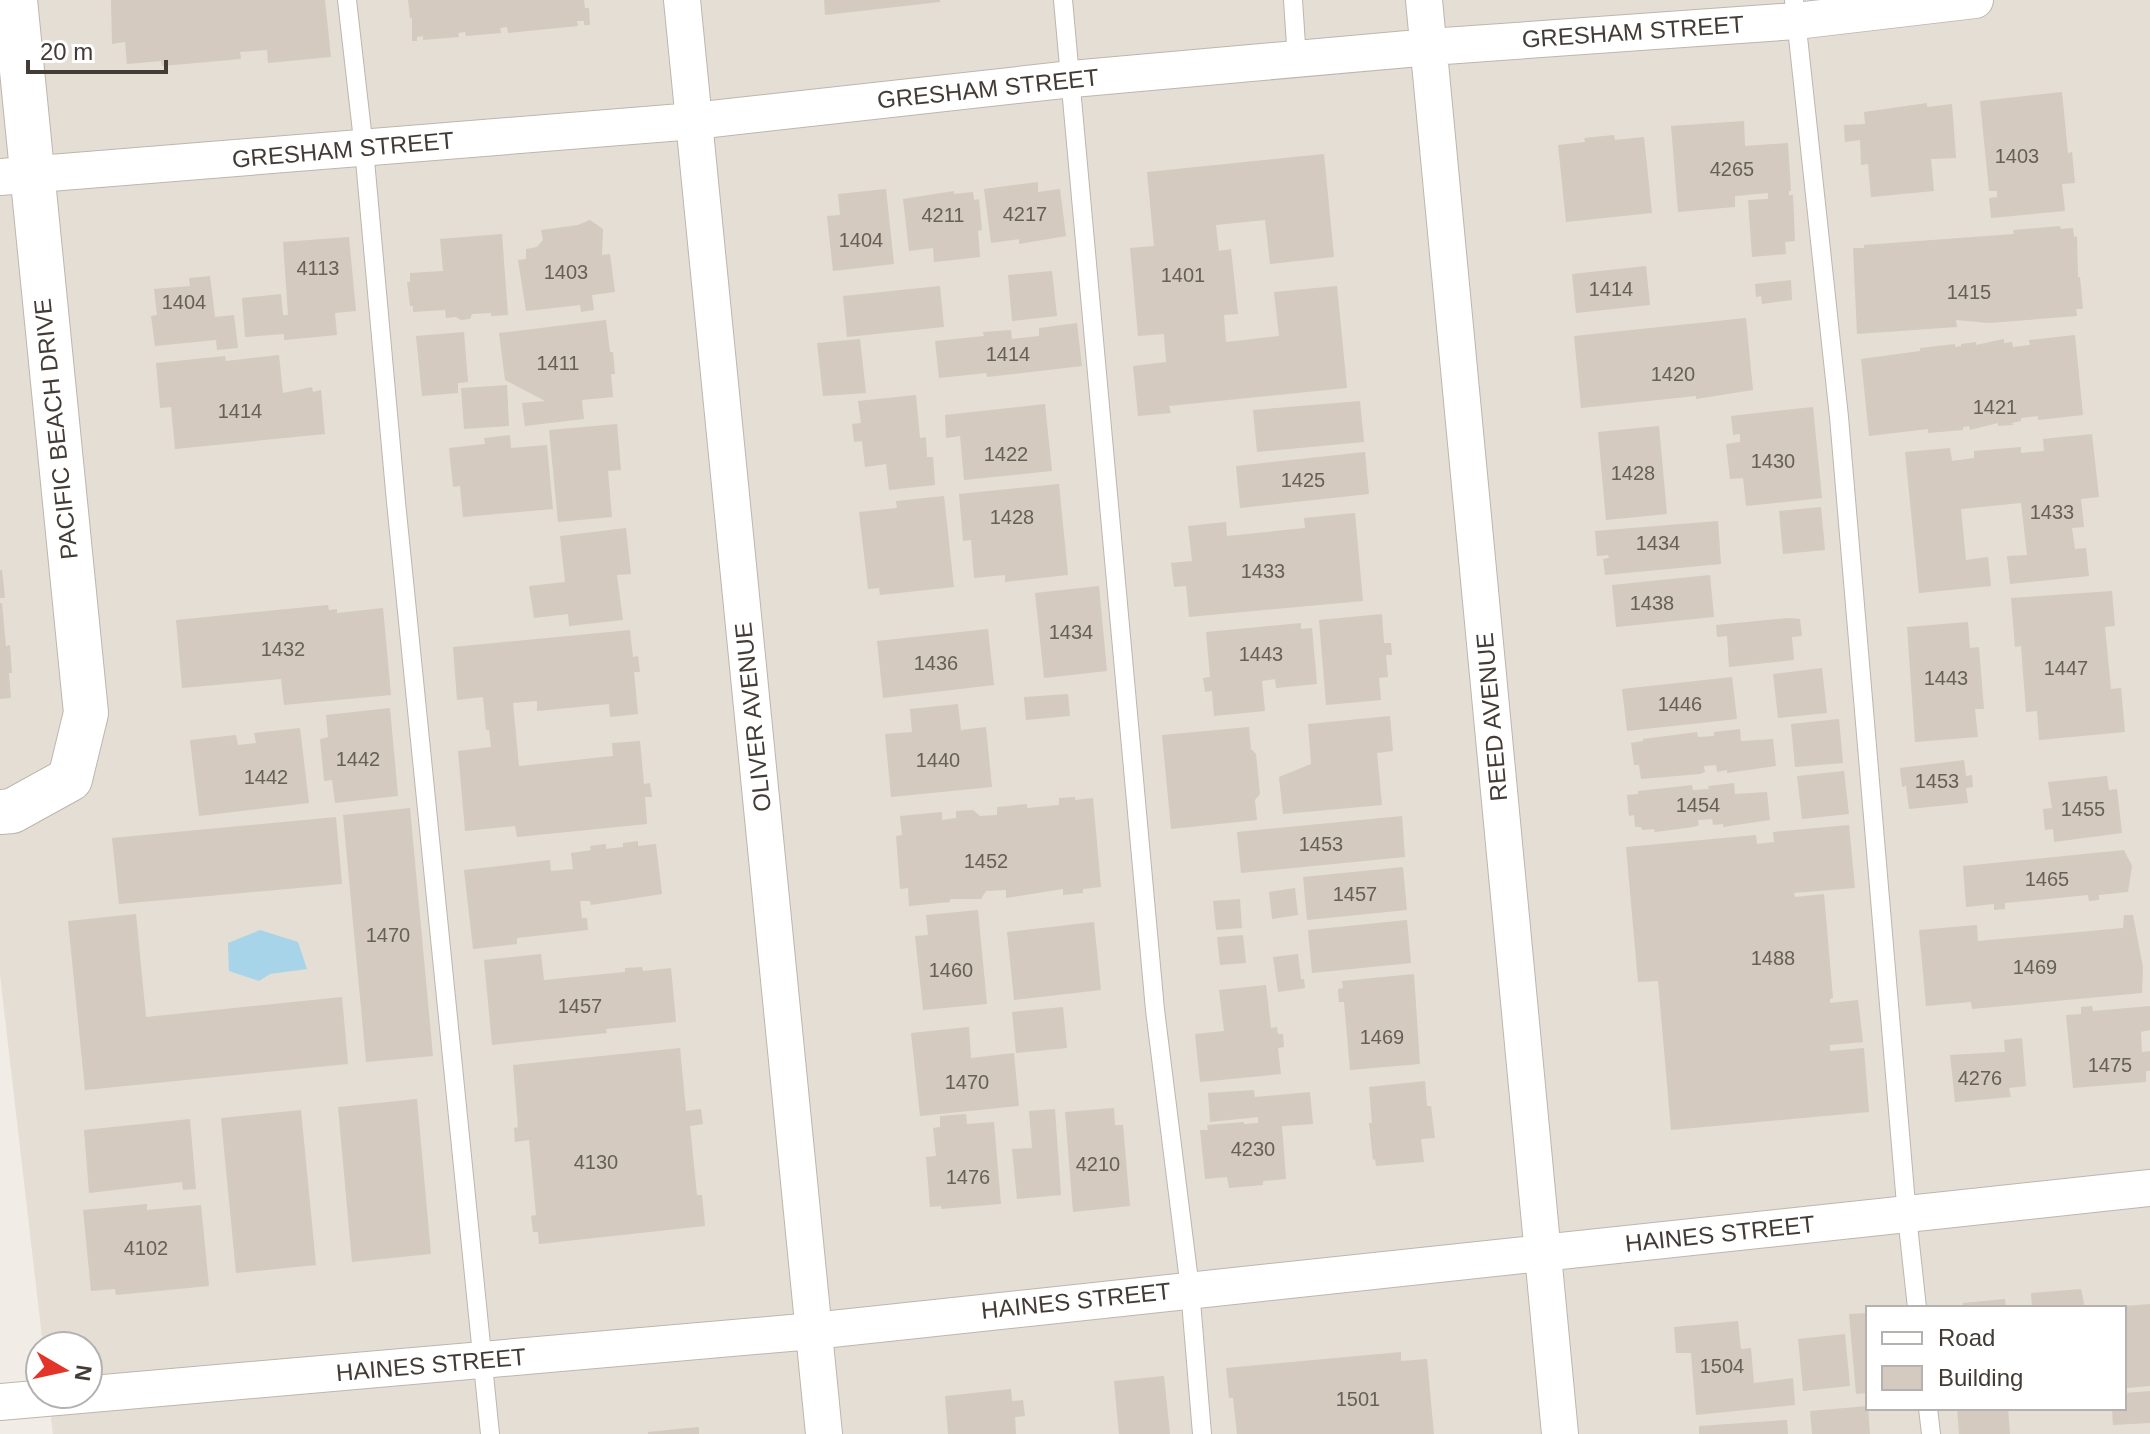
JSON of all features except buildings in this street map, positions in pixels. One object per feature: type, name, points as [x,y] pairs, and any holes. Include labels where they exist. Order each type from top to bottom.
[{"type":"street","name":"PACIFIC BEACH DRIVE","points":[[0,812],[12,811],[70,779],[86,713],[15,176],[15,0]]},
{"type":"street","name":"OLIVER AVENUE","points":[[682,0],[824,1434]]},
{"type":"street","name":"REED AVENUE","points":[[1424,0],[1560,1434]]},
{"type":"street","name":"GRESHAM STREET","points":[[15,176],[694,121],[1072,79],[1297,60],[1795,10],[1975,0]]},
{"type":"street","name":"HAINES STREET","points":[[0,1402],[813,1331],[2150,1188]]},
{"type":"lane","points":[[347,0],[490,1434]]},
{"type":"lane","points":[[1063,0],[1155,1010],[1190,1289],[1202,1434]]},
{"type":"lane","points":[[1293,0],[1297,60]]},
{"type":"lane","points":[[1795,10],[1839,417],[1917,1306]]},
{"type":"lane","points":[[1928,1410],[1931,1434]]},
{"type":"shaded area","points":[[0,0],[2150,0],[2150,1434],[53,1434],[50,1410],[104,1410],[104,1330],[41,1330],[0,975]]},
{"type":"water","points":[[260,930],[298,942],[307,969],[270,974],[259,981],[229,971],[228,943]]}]
